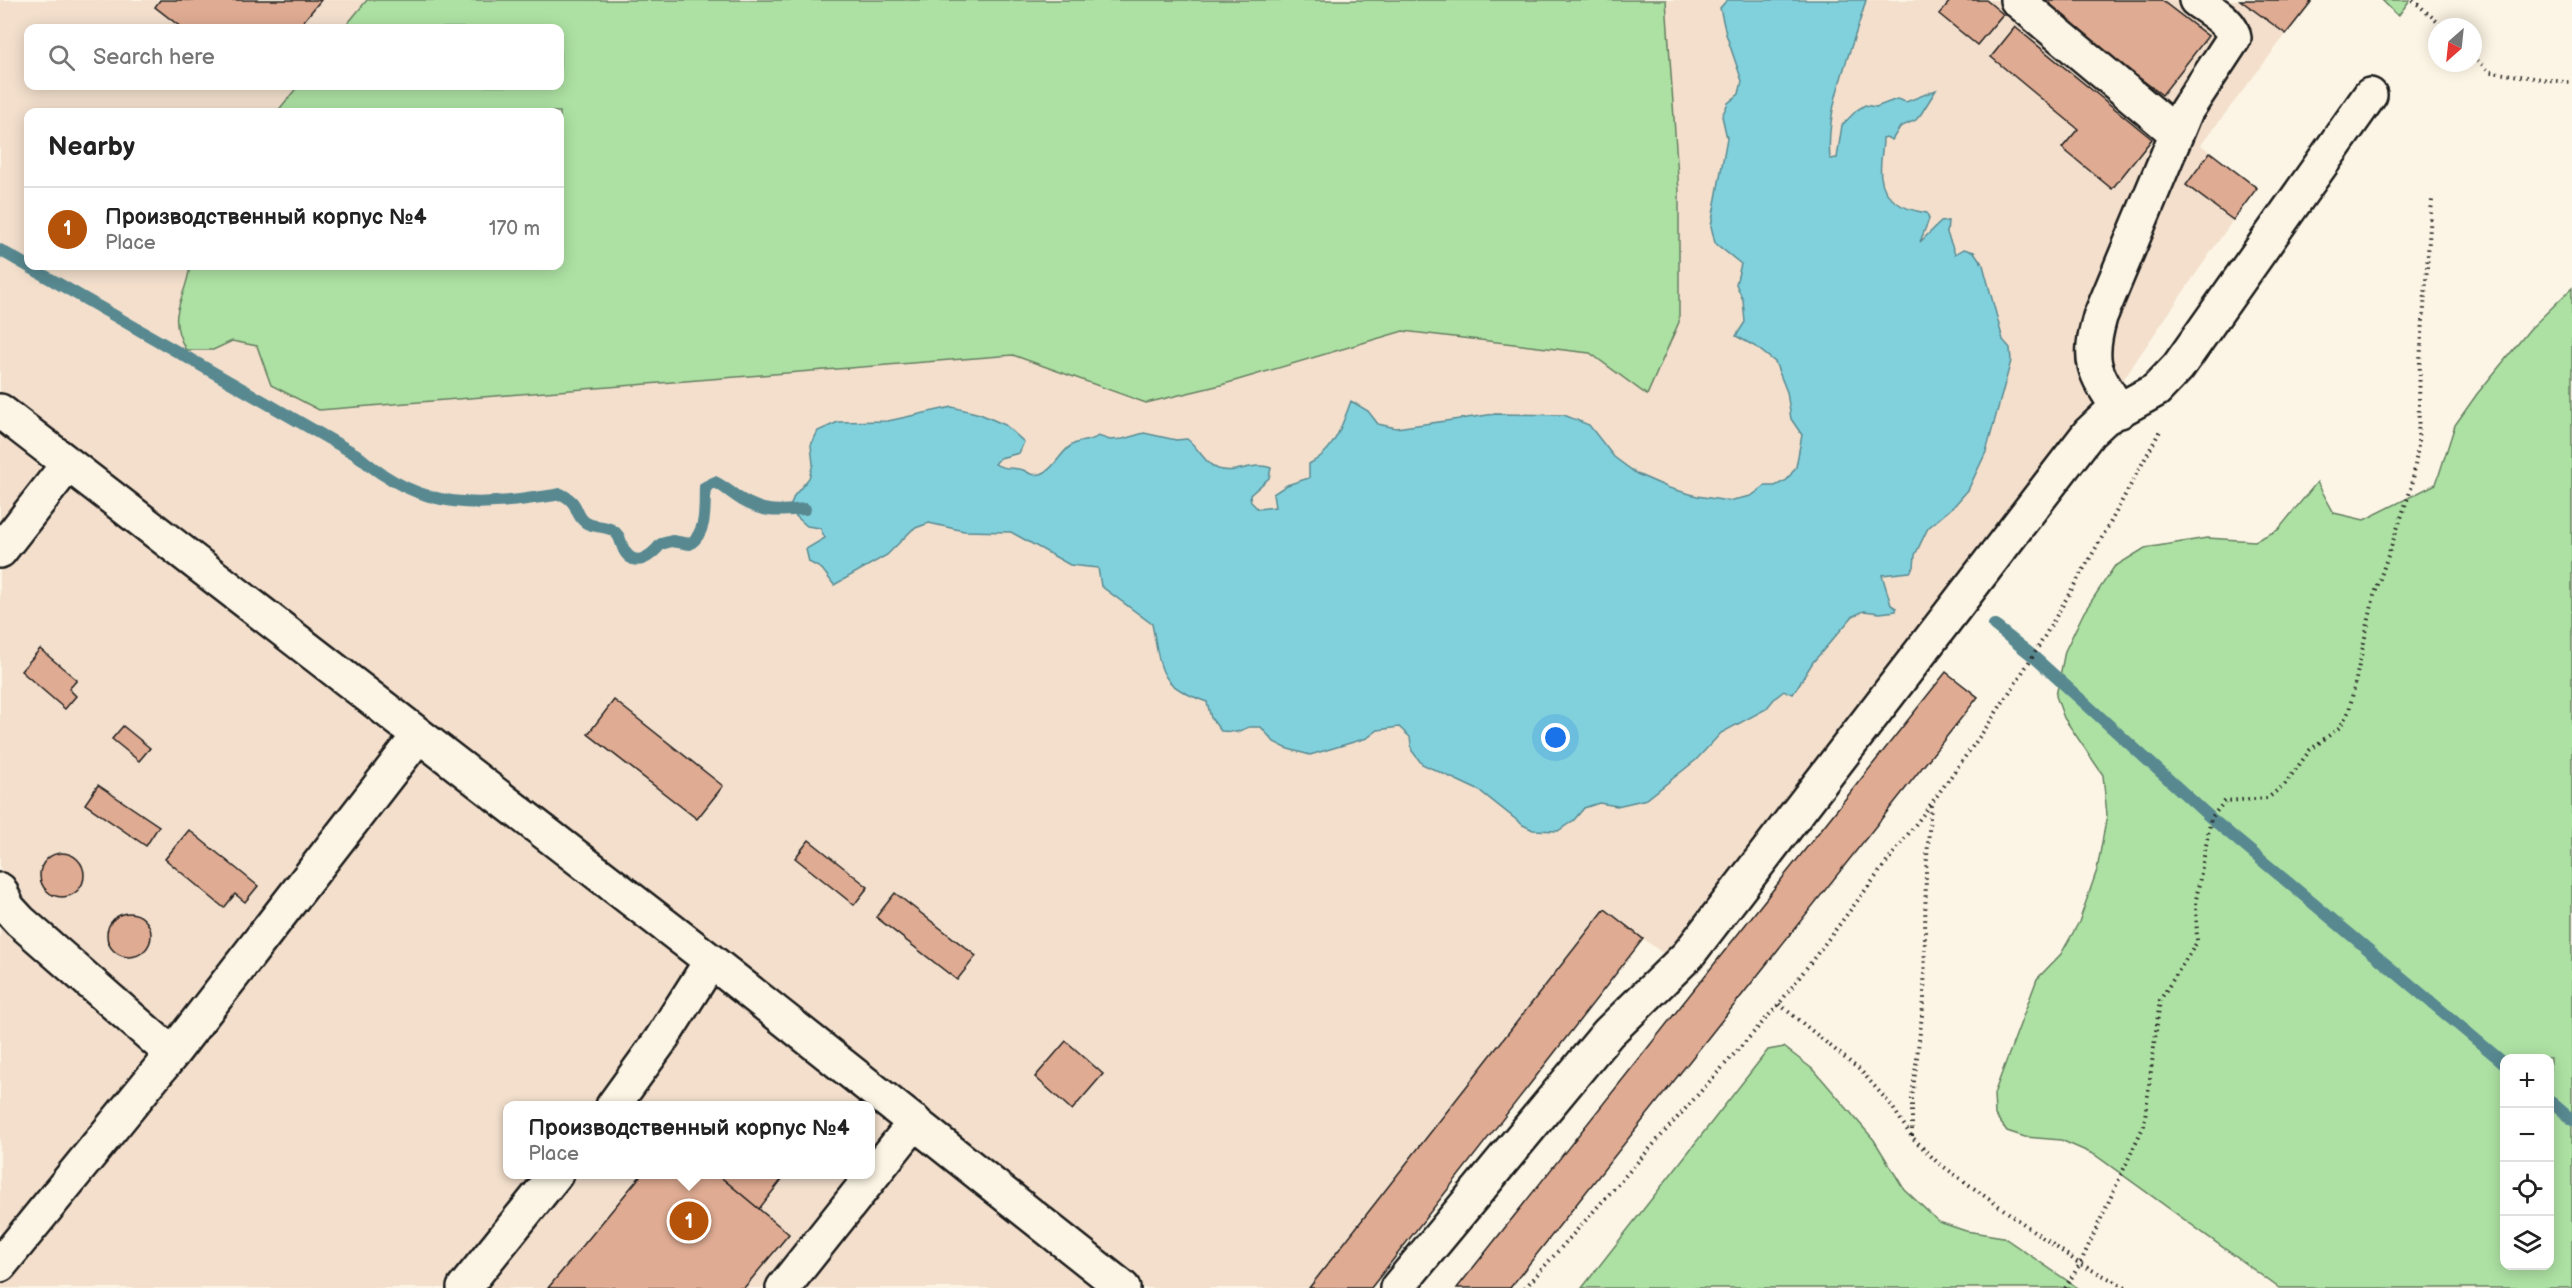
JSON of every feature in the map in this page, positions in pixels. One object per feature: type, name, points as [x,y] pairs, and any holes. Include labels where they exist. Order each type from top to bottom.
[{"type":"lane","points":[[2017,0],[2176,133]]},
{"type":"lane","points":[[2120,411],[2096,372],[2092,352],[2100,317],[2176,133],[2199,89],[2234,38],[2229,25],[2196,0]]},
{"type":"lane","points":[[1397,1288],[1608,1033],[1688,954],[2089,433],[2105,418],[2156,390],[2178,367],[2370,95]]},
{"type":"lane","points":[[0,411],[711,961],[1123,1288]]},
{"type":"lane","points":[[0,551],[68,464]]},
{"type":"lane","points":[[0,1265],[172,1054],[419,735]]},
{"type":"lane","points":[[0,890],[8,908],[20,921],[172,1054]]},
{"type":"lane","points":[[617,1101],[660,1041],[711,961]]},
{"type":"lane","points":[[875,1172],[915,1122]]},
{"type":"lane","points":[[464,1288],[552,1179]]},
{"type":"lane","points":[[783,1288],[870,1179]]},
{"type":"path","points":[[2413,0],[2433,18]]},
{"type":"path","points":[[2482,64],[2490,72],[2572,83]]},
{"type":"path","points":[[2066,1288],[2080,1264],[2145,1125],[2160,999],[2197,942],[2196,900],[2211,818],[2225,801],[2268,798],[2285,784],[2310,750],[2340,727],[2349,711],[2374,596],[2412,486],[2418,446],[2420,361],[2432,200]]},
{"type":"path","points":[[1526,1288],[1779,1004],[1931,804],[1988,725],[2033,656],[2104,534],[2165,421]]},
{"type":"path","points":[[1912,1137],[1913,1087],[1924,999],[1926,870],[1931,804]]},
{"type":"path","points":[[1779,1004],[1861,1071],[1890,1105],[1912,1137],[1936,1162],[2080,1264],[2128,1288]]},
{"type":"shaded area","points":[[0,0],[2309,0],[2311,2],[2201,145],[2210,152],[2233,220],[2120,384],[2107,391],[1665,955],[1604,909],[1309,1288],[0,1288]]},
{"type":"green space","points":[[367,0],[1666,0],[1679,192],[1679,322],[1647,395],[1590,353],[1403,331],[1221,385],[1146,403],[1013,355],[319,410],[271,385],[257,346],[232,341],[213,350],[186,350],[177,326],[177,316],[189,270],[564,270],[564,108],[280,108],[295,90],[564,90],[564,24],[347,24]]},
{"type":"green space","points":[[2382,0],[2410,0],[2398,16]]},
{"type":"green space","points":[[2572,288],[2572,1288],[2279,1288],[2095,1155],[2061,1140],[2025,1137],[2007,1131],[1995,1115],[1994,1094],[2037,979],[2061,954],[2079,922],[2097,870],[2107,815],[2103,775],[2064,718],[2056,696],[2065,651],[2084,612],[2114,567],[2145,548],[2207,538],[2255,541],[2278,530],[2317,482],[2334,513],[2364,520],[2436,484],[2455,425],[2530,329]]},
{"type":"green space","points":[[1784,1047],[1815,1071],[1874,1140],[1904,1189],[1939,1222],[1966,1231],[2003,1237],[2078,1288],[1582,1288],[1768,1050]]},
{"type":"water","points":[[1727,0],[1866,0],[1836,98],[1832,118],[1830,159],[1837,158],[1842,125],[1857,110],[1865,105],[1876,107],[1897,99],[1906,102],[1936,90],[1916,120],[1900,127],[1892,140],[1883,138],[1880,168],[1883,186],[1886,193],[1897,203],[1911,210],[1927,213],[1929,219],[1920,242],[1941,222],[1948,221],[1947,233],[1955,254],[1964,249],[1974,252],[1983,265],[2003,340],[2010,348],[2011,361],[1986,452],[1968,490],[1954,506],[1928,528],[1915,555],[1914,567],[1910,572],[1882,575],[1891,605],[1896,608],[1896,611],[1880,613],[1864,611],[1853,616],[1813,662],[1793,694],[1784,691],[1766,709],[1721,733],[1696,760],[1647,799],[1617,806],[1599,803],[1584,808],[1574,820],[1558,831],[1533,830],[1523,825],[1480,791],[1422,764],[1412,751],[1410,737],[1399,727],[1378,730],[1367,738],[1310,755],[1288,749],[1274,742],[1261,727],[1249,727],[1237,732],[1221,731],[1211,718],[1207,702],[1191,696],[1170,683],[1164,675],[1152,624],[1101,586],[1098,568],[1070,565],[1011,532],[964,531],[929,523],[913,529],[887,555],[834,585],[822,569],[809,562],[806,549],[825,538],[820,528],[807,526],[789,510],[794,496],[809,478],[813,464],[811,445],[818,431],[838,422],[888,421],[952,407],[980,414],[1005,425],[1024,442],[1019,453],[1000,458],[995,464],[1038,475],[1049,469],[1072,445],[1098,436],[1110,440],[1144,433],[1176,440],[1187,439],[1213,467],[1218,469],[1231,470],[1258,466],[1271,468],[1269,478],[1250,495],[1251,502],[1258,509],[1275,507],[1273,494],[1287,485],[1309,478],[1309,464],[1318,459],[1331,445],[1351,401],[1368,411],[1378,424],[1396,428],[1495,414],[1564,415],[1589,425],[1614,457],[1637,474],[1669,488],[1697,496],[1728,501],[1751,496],[1765,486],[1775,486],[1787,480],[1796,467],[1802,435],[1791,419],[1787,392],[1775,362],[1756,347],[1736,336],[1745,322],[1743,300],[1736,284],[1741,264],[1715,243],[1711,226],[1727,138],[1722,116],[1728,103],[1739,94],[1742,81],[1720,8]]},
{"type":"building","points":[[160,0],[321,0],[301,24],[177,24],[155,7]]},
{"type":"building","points":[[1951,0],[1986,0],[2003,14],[1977,45],[1939,14]]},
{"type":"building","points":[[2038,0],[2161,0],[2208,36],[2162,95]]},
{"type":"building","points":[[2240,0],[2309,0],[2311,2],[2286,34]]},
{"type":"building","points":[[2015,27],[2152,139],[2112,189],[2062,148],[2078,129],[1991,57]]},
{"type":"building","points":[[2210,152],[2257,188],[2233,220],[2186,185]]},
{"type":"building","points":[[40,649],[77,680],[69,689],[76,696],[65,709],[21,671]]},
{"type":"building","points":[[1946,672],[1978,697],[1510,1288],[1457,1288]]},
{"type":"building","points":[[614,700],[723,786],[697,819],[588,734]]},
{"type":"building","points":[[123,726],[150,748],[139,761],[112,739]]},
{"type":"building","points":[[98,785],[159,826],[146,846],[85,804]]},
{"type":"building","points":[[189,830],[258,886],[245,902],[235,894],[224,908],[165,859]]},
{"type":"building","points":[[809,840],[868,887],[854,905],[795,858]]},
{"type":"building","points":[[62,853],[71,854],[78,859],[83,866],[83,884],[78,891],[71,896],[62,897],[53,896],[46,891],[41,884],[40,875],[41,866],[46,859],[53,854]]},
{"type":"building","points":[[895,893],[976,956],[957,980],[876,917]]},
{"type":"building","points":[[1605,909],[1643,939],[1371,1288],[1309,1288]]},
{"type":"building","points":[[129,913],[138,914],[145,919],[150,926],[150,944],[145,951],[138,956],[129,957],[120,956],[113,951],[108,944],[107,935],[108,926],[113,919],[120,914]]},
{"type":"building","points":[[1066,1041],[1103,1074],[1072,1110],[1035,1077]]},
{"type":"building","points":[[638,1179],[723,1179],[789,1234],[744,1288],[548,1288]]},
{"type":"building","points":[[723,1179],[782,1179],[759,1209]]},
{"type":"waterway","points":[[0,250],[24,264]]},
{"type":"waterway","points":[[35,270],[357,455],[382,474],[429,496],[478,503],[504,502],[561,494],[575,505],[585,522],[609,528],[615,532],[628,556],[638,560],[648,556],[661,544],[672,541],[690,544],[696,539],[704,518],[705,487],[715,482],[758,508],[780,511],[805,509]]},
{"type":"waterway","points":[[1994,625],[2033,656],[2211,818],[2500,1060]]},
{"type":"waterway","points":[[2554,1104],[2572,1120]]},
{"type":"place","name":"Производственный корпус №4","points":[[689,1221]]}]
